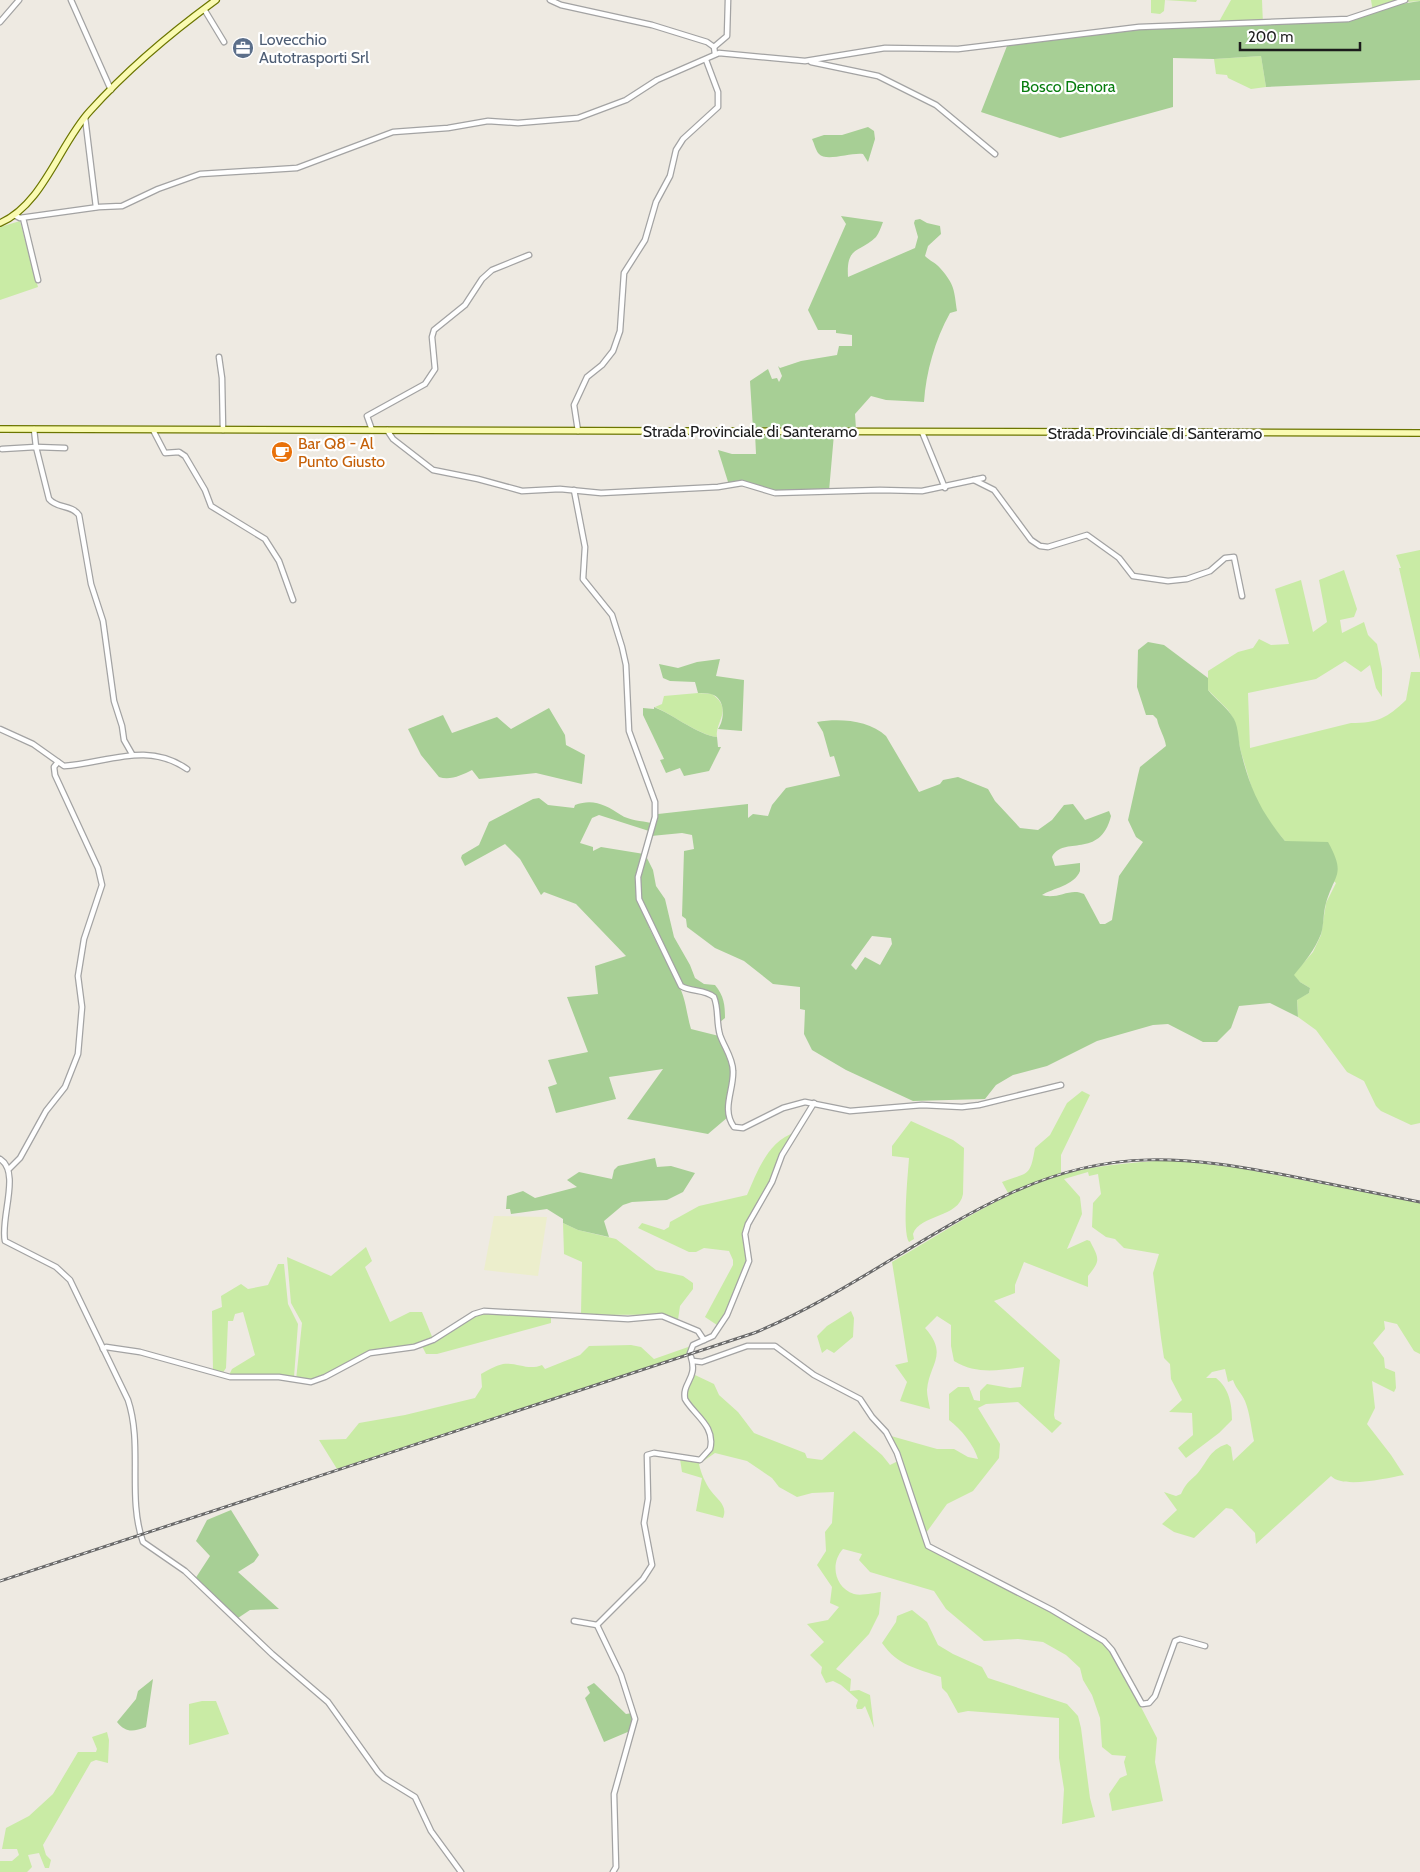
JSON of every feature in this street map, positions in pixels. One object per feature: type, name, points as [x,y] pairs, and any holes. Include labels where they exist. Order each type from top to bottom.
[{"type":"main road","points":[[0,222],[14,215],[44,181],[85,117],[111,90],[216,0]]},
{"type":"main road","name":"Strada Provinciale di Santeramo","points":[[0,429],[222,430],[236,427],[372,430],[1420,433]]},
{"type":"street","points":[[0,22],[19,0]]},
{"type":"street","points":[[71,0],[111,90]]},
{"type":"street","points":[[550,0],[570,7],[652,25],[707,42],[714,47],[715,54]]},
{"type":"street","points":[[714,47],[727,36],[728,0]]},
{"type":"street","points":[[808,61],[885,48],[958,49],[1139,27],[1348,19],[1404,0]]},
{"type":"street","points":[[204,9],[224,42]]},
{"type":"street","points":[[14,215],[23,218],[96,207],[126,205],[158,189],[196,174],[297,168],[393,132],[448,128],[488,121],[518,123],[578,118],[626,100],[657,80],[706,60],[715,54],[746,54],[808,61],[878,76],[940,108],[995,154]]},
{"type":"street","points":[[578,431],[574,404],[587,377],[602,365],[613,351],[620,331],[624,273],[645,240],[656,202],[670,176],[676,150],[682,139],[718,107],[718,92],[706,60]]},
{"type":"street","points":[[85,117],[96,207]]},
{"type":"street","points":[[23,218],[38,280]]},
{"type":"street","points":[[372,430],[367,416],[421,387],[434,373],[436,366],[432,337],[434,330],[465,305],[482,279],[492,270],[529,255]]},
{"type":"street","points":[[219,357],[222,378],[222,430]]},
{"type":"street","points":[[34,429],[36,447],[48,499],[54,504],[74,510],[79,516],[91,584],[103,621],[114,700],[124,740],[132,754]]},
{"type":"street","points":[[152,430],[165,454],[179,452],[185,456],[205,490],[211,506],[265,539],[278,561],[293,600]]},
{"type":"street","points":[[387,430],[393,438],[433,470],[478,479],[513,490],[574,490],[597,493],[649,492],[681,488],[718,487],[742,483],[784,493],[880,490],[922,491],[945,488],[983,478]]},
{"type":"street","points":[[922,432],[945,488]]},
{"type":"street","points":[[2,449],[65,448]]},
{"type":"street","points":[[974,480],[994,490],[1031,540],[1040,546],[1048,547],[1086,535],[1119,558],[1132,576],[1162,581],[1199,576],[1216,568],[1230,556],[1236,561],[1242,596]]},
{"type":"street","points":[[574,490],[585,547],[583,578],[604,603],[614,620],[626,665],[629,731],[654,796],[655,817],[638,877],[641,904],[681,986],[690,990],[708,993],[714,997],[718,1011],[720,1035],[733,1066],[728,1107],[734,1127],[743,1128],[783,1108],[805,1102],[850,1111],[922,1105],[962,1107],[997,1102],[1061,1085]]},
{"type":"street","points":[[0,729],[37,747],[64,766],[132,754],[167,759],[187,769]]},
{"type":"street","points":[[9,1169],[20,1158],[46,1111],[64,1087],[76,1058],[82,1007],[78,976],[82,952],[102,885],[98,868],[55,775],[54,767],[58,762]]},
{"type":"street","points":[[597,1625],[643,1579],[652,1565],[644,1523],[648,1499],[646,1460],[648,1455],[654,1453],[700,1460],[710,1449],[710,1435],[706,1424],[686,1402],[684,1396],[694,1371],[691,1357],[693,1345],[716,1334],[727,1314],[749,1261],[746,1234],[748,1224],[772,1182],[782,1155],[814,1103]]},
{"type":"street","points":[[0,1159],[9,1169],[10,1176],[4,1225],[6,1241]]},
{"type":"street","points":[[0,1239],[49,1262],[66,1276],[128,1400],[132,1415],[136,1504],[142,1540],[185,1571],[272,1654],[328,1702],[378,1772],[384,1778],[415,1797],[431,1831],[461,1872]]},
{"type":"street","points":[[103,1349],[106,1347],[140,1352],[230,1377],[279,1377],[311,1382],[325,1378],[370,1353],[414,1347],[433,1340],[449,1332],[470,1316],[484,1311],[628,1319],[662,1316],[698,1331],[704,1340]]},
{"type":"street","points":[[691,1357],[702,1362],[747,1346],[776,1346],[814,1375],[860,1399],[872,1417],[886,1432],[897,1453],[928,1546],[1095,1634],[1112,1650],[1142,1704],[1149,1703],[1155,1696],[1175,1641],[1180,1640],[1206,1646]]},
{"type":"street","points":[[574,1621],[597,1625]]},
{"type":"street","points":[[597,1625],[624,1682],[635,1719],[614,1794],[616,1867],[613,1872]]},
{"type":"green space","points":[[1151,0],[1165,0],[1164,11],[1160,14],[1151,13]]},
{"type":"green space","points":[[1165,0],[1197,0],[1196,2]]},
{"type":"green space","points":[[1231,0],[1262,0],[1263,25],[1216,27]]},
{"type":"green space","points":[[1371,0],[1420,1],[1407,2],[1373,12]]},
{"type":"green space","name":"Bosco Denora","points":[[1420,1],[1420,80],[1266,87],[1261,56],[1214,59],[1173,58],[1173,107],[1060,138],[981,112],[1007,46],[1130,30],[1350,21],[1388,6]]},
{"type":"green space","points":[[1261,56],[1266,87],[1251,89],[1228,78],[1227,75],[1216,74],[1214,59]]},
{"type":"green space","points":[[868,127],[874,131],[875,139],[868,162],[863,154],[833,157],[822,156],[818,153],[812,139],[824,135],[842,135]]},
{"type":"green space","points":[[841,216],[883,222],[876,237],[852,254],[849,260],[848,277],[915,248],[918,237],[914,223],[915,220],[920,219],[940,226],[941,234],[928,246],[925,256],[938,266],[949,279],[957,311],[950,313],[936,345],[929,368],[924,402],[886,400],[871,396],[855,414],[856,429],[753,429],[750,381],[768,369],[772,379],[777,378],[779,382],[782,376],[778,366],[780,368],[801,361],[837,355],[839,346],[852,346],[852,335],[836,333],[836,330],[818,330],[808,310],[846,224]]},
{"type":"green space","points":[[20,221],[38,287],[0,300],[0,227]]},
{"type":"green space","points":[[755,433],[834,434],[829,491],[779,492],[748,483],[729,485],[718,450],[732,454],[756,454]]},
{"type":"green space","points":[[1420,550],[1420,660],[1399,568],[1401,568],[1396,555]]},
{"type":"green space","points":[[1344,570],[1357,609],[1354,617],[1340,620],[1342,633],[1364,622],[1368,635],[1377,644],[1382,669],[1382,697],[1376,688],[1370,665],[1361,672],[1345,661],[1316,679],[1248,693],[1250,748],[1351,723],[1368,722],[1381,718],[1406,700],[1411,672],[1420,672],[1420,1123],[1411,1125],[1381,1111],[1376,1106],[1364,1081],[1347,1072],[1316,1030],[1298,1017],[1297,999],[1309,993],[1310,988],[1293,975],[1313,952],[1321,935],[1326,903],[1336,883],[1285,841],[1268,821],[1255,799],[1234,720],[1228,710],[1208,690],[1208,671],[1238,652],[1253,648],[1259,639],[1271,645],[1289,644],[1275,589],[1301,580],[1313,632],[1327,622],[1319,580]]},
{"type":"green space","points":[[1148,642],[1164,645],[1208,678],[1208,690],[1234,719],[1244,765],[1257,800],[1277,830],[1285,841],[1328,842],[1337,861],[1337,874],[1326,903],[1321,934],[1316,945],[1294,975],[1300,982],[1310,988],[1309,993],[1297,1000],[1298,1017],[1270,1003],[1239,1006],[1231,1028],[1217,1042],[1203,1042],[1168,1024],[1153,1025],[1097,1041],[1047,1066],[1013,1075],[996,1085],[985,1099],[913,1101],[846,1070],[812,1050],[804,1034],[805,1010],[800,1009],[800,987],[773,984],[744,961],[715,948],[687,927],[686,919],[682,916],[684,851],[694,849],[692,835],[682,833],[651,836],[658,814],[748,804],[748,818],[753,814],[768,816],[772,805],[786,788],[840,776],[834,756],[830,757],[823,732],[817,722],[835,720],[862,723],[871,726],[886,736],[919,792],[940,784],[943,780],[958,777],[988,789],[995,801],[1020,828],[1038,830],[1052,820],[1064,805],[1073,804],[1085,820],[1109,811],[1111,816],[1106,829],[1099,838],[1090,843],[1064,848],[1057,851],[1052,857],[1055,866],[1080,863],[1080,871],[1073,880],[1042,895],[1053,896],[1079,892],[1084,894],[1100,924],[1105,924],[1112,920],[1119,876],[1143,842],[1136,837],[1128,820],[1140,767],[1166,746],[1157,719],[1153,715],[1146,715],[1137,687],[1138,650]],"holes":[[[872,936],[891,938],[892,944],[880,965],[865,957],[856,970],[851,965]]]},
{"type":"green space","points":[[720,659],[716,676],[744,680],[742,731],[718,729],[722,720],[723,710],[722,704],[716,696],[698,693],[695,682],[670,681],[663,678],[659,664],[678,668],[697,662]]},
{"type":"green space","points":[[698,693],[712,694],[722,705],[723,710],[717,737],[702,733],[655,707],[662,704],[664,696]]},
{"type":"green space","points":[[654,707],[702,733],[717,737],[718,747],[721,747],[709,771],[684,776],[680,768],[666,773],[660,760],[664,759],[643,715],[643,708],[654,709]]},
{"type":"green space","points":[[549,708],[565,735],[566,745],[585,755],[582,784],[536,773],[479,779],[472,770],[452,778],[439,777],[421,755],[408,729],[443,715],[452,733],[497,717],[511,729]]},
{"type":"green space","points":[[539,798],[548,805],[574,808],[575,805],[594,802],[610,808],[624,817],[651,823],[649,831],[599,815],[592,818],[580,843],[593,847],[593,851],[601,847],[644,854],[640,874],[640,892],[642,908],[648,924],[682,993],[691,1029],[719,1036],[732,1069],[728,1117],[708,1134],[627,1119],[663,1069],[609,1077],[616,1099],[556,1113],[548,1087],[557,1084],[548,1060],[588,1052],[567,997],[598,994],[595,966],[626,956],[576,904],[544,892],[541,895],[520,859],[505,844],[465,866],[461,858],[462,855],[479,845],[489,822],[533,799]]},
{"type":"green space","points":[[646,856],[653,870],[656,886],[665,899],[674,937],[695,978],[704,984],[715,985],[722,997],[725,1018],[720,1022],[714,994],[682,985],[640,897],[639,882]]},
{"type":"green space","points":[[1082,1091],[1090,1095],[1061,1155],[1061,1173],[1008,1193],[1002,1182],[1027,1172],[1032,1164],[1035,1148],[1050,1135],[1067,1103]]},
{"type":"green space","points":[[911,1121],[953,1140],[964,1148],[963,1194],[960,1202],[947,1212],[923,1223],[913,1234],[914,1239],[909,1242],[906,1215],[909,1158],[892,1156],[892,1146]]},
{"type":"green space","points":[[796,1132],[745,1228],[748,1260],[720,1327],[705,1317],[733,1265],[729,1251],[704,1248],[696,1252],[689,1252],[638,1228],[642,1223],[664,1230],[669,1227],[670,1222],[699,1206],[747,1195],[760,1166],[771,1149],[786,1136]]},
{"type":"green space","points":[[655,1158],[657,1167],[671,1166],[695,1173],[683,1192],[667,1200],[632,1202],[623,1205],[604,1221],[609,1237],[578,1230],[563,1223],[563,1219],[547,1209],[511,1214],[510,1209],[506,1209],[507,1196],[523,1191],[535,1198],[577,1187],[567,1180],[579,1172],[612,1179],[614,1170],[618,1166]]},
{"type":"green space","points":[[1171,1160],[1240,1168],[1420,1203],[1420,1354],[1414,1351],[1397,1324],[1384,1321],[1385,1329],[1373,1343],[1384,1358],[1385,1368],[1395,1372],[1396,1388],[1394,1392],[1372,1381],[1375,1408],[1367,1424],[1404,1475],[1355,1482],[1337,1480],[1331,1476],[1256,1544],[1255,1533],[1232,1509],[1226,1508],[1194,1538],[1174,1532],[1162,1524],[1177,1510],[1164,1492],[1176,1496],[1181,1494],[1212,1454],[1221,1447],[1227,1444],[1231,1447],[1233,1461],[1254,1441],[1249,1416],[1242,1395],[1233,1380],[1228,1382],[1225,1369],[1212,1372],[1206,1378],[1216,1378],[1227,1391],[1232,1420],[1219,1433],[1186,1458],[1178,1448],[1193,1435],[1192,1413],[1169,1412],[1182,1400],[1171,1379],[1170,1364],[1164,1358],[1153,1273],[1159,1254],[1124,1248],[1115,1239],[1106,1237],[1092,1227],[1093,1203],[1101,1194],[1098,1174],[1089,1176],[1088,1172],[1064,1179],[1080,1197],[1082,1214],[1067,1249],[1087,1240],[1090,1241],[1097,1256],[1097,1263],[1088,1276],[1088,1287],[1024,1262],[1015,1285],[1015,1293],[994,1301],[1060,1360],[1054,1415],[1055,1419],[1062,1423],[1052,1433],[1018,1402],[986,1404],[978,1408],[1000,1444],[999,1458],[973,1491],[947,1504],[926,1533],[900,1453],[891,1436],[937,1449],[954,1449],[968,1457],[978,1459],[966,1438],[949,1420],[949,1394],[958,1387],[969,1387],[974,1400],[980,1401],[980,1391],[987,1384],[1010,1388],[1021,1387],[1024,1367],[980,1370],[954,1361],[951,1346],[951,1325],[937,1316],[925,1328],[936,1345],[937,1353],[928,1381],[927,1390],[930,1409],[900,1401],[907,1382],[895,1365],[908,1362],[892,1262],[987,1206],[1047,1179],[1093,1168]]},
{"type":"green space","points":[[494,1216],[547,1217],[538,1276],[484,1270]]},
{"type":"green space","points":[[563,1223],[578,1230],[616,1239],[656,1270],[683,1276],[693,1283],[693,1289],[680,1306],[678,1320],[668,1317],[644,1315],[581,1314],[582,1262],[564,1254]]},
{"type":"green space","points":[[366,1247],[372,1261],[365,1267],[390,1322],[410,1312],[422,1312],[433,1339],[408,1347],[373,1351],[315,1381],[296,1380],[302,1323],[291,1303],[287,1257],[331,1276]]},
{"type":"green space","points":[[278,1264],[284,1264],[288,1304],[298,1324],[294,1377],[229,1375],[232,1369],[255,1355],[243,1312],[235,1314],[233,1321],[228,1321],[226,1368],[222,1374],[213,1372],[212,1311],[222,1307],[221,1296],[241,1284],[248,1289],[268,1285]]},
{"type":"green space","points":[[851,1311],[854,1318],[853,1337],[834,1353],[827,1349],[822,1353],[817,1336],[827,1326]]},
{"type":"green space","points":[[478,1313],[551,1315],[551,1323],[437,1354],[426,1354],[422,1346],[447,1334]]},
{"type":"green space","points":[[631,1345],[641,1347],[654,1359],[691,1346],[690,1354],[337,1469],[319,1440],[346,1439],[359,1423],[405,1415],[475,1398],[482,1387],[481,1374],[503,1364],[532,1367],[542,1365],[545,1369],[580,1355],[589,1346]]},
{"type":"green space","points":[[695,1375],[714,1384],[719,1395],[738,1412],[754,1433],[805,1453],[807,1458],[822,1460],[854,1431],[882,1455],[890,1465],[900,1460],[924,1542],[1067,1619],[1103,1641],[1112,1651],[1157,1738],[1155,1762],[1163,1801],[1112,1811],[1109,1794],[1120,1778],[1127,1775],[1124,1762],[1126,1756],[1112,1755],[1102,1747],[1100,1718],[1092,1695],[1083,1680],[1080,1668],[1066,1655],[1043,1642],[1018,1639],[984,1641],[946,1609],[934,1591],[870,1572],[859,1560],[862,1554],[843,1549],[836,1561],[835,1568],[838,1580],[842,1586],[847,1591],[857,1595],[881,1592],[879,1614],[869,1634],[836,1669],[851,1679],[850,1691],[859,1690],[870,1695],[874,1728],[865,1706],[862,1709],[857,1709],[858,1700],[841,1685],[833,1681],[826,1683],[821,1673],[822,1667],[810,1655],[824,1642],[807,1624],[828,1620],[839,1607],[830,1603],[832,1587],[817,1565],[826,1551],[825,1532],[832,1523],[834,1492],[812,1493],[797,1497],[779,1487],[772,1478],[747,1461],[715,1453],[699,1464],[707,1485],[723,1507],[723,1518],[696,1511],[702,1478],[682,1472],[680,1459],[703,1460],[711,1449],[713,1440],[711,1431],[691,1407],[687,1399],[686,1392]]},
{"type":"green space","points":[[231,1510],[259,1555],[254,1562],[238,1572],[279,1609],[250,1610],[238,1618],[195,1579],[210,1556],[196,1541],[207,1520]]},
{"type":"green space","points":[[912,1610],[927,1622],[938,1645],[982,1667],[988,1678],[1067,1704],[1078,1716],[1090,1798],[1095,1817],[1062,1824],[1064,1789],[1059,1758],[1059,1718],[968,1711],[958,1713],[947,1693],[942,1688],[941,1677],[908,1665],[888,1651],[882,1643],[896,1622],[897,1616]]},
{"type":"green space","points":[[153,1679],[146,1727],[133,1731],[127,1730],[117,1722],[136,1699],[138,1691]]},
{"type":"green space","points":[[594,1683],[626,1714],[632,1713],[633,1724],[630,1731],[604,1742],[585,1698],[590,1693],[587,1687]]},
{"type":"green space","points":[[202,1701],[216,1701],[229,1734],[189,1745],[189,1704]]},
{"type":"green space","points":[[107,1732],[109,1740],[108,1763],[96,1760],[91,1762],[43,1845],[46,1855],[51,1860],[49,1868],[45,1868],[39,1853],[28,1855],[32,1867],[27,1872],[0,1872],[0,1861],[12,1861],[19,1855],[17,1849],[2,1849],[6,1828],[29,1816],[53,1794],[78,1752],[96,1752],[97,1749],[92,1737]]},
{"type":"railway","points":[[0,1581],[754,1333],[851,1284],[976,1210],[1046,1179],[1081,1169],[1115,1162],[1148,1160],[1216,1164],[1290,1176],[1420,1202]]},
{"type":"place","name":"Lovecchio Autotrasporti Srl","points":[[243,48]]},
{"type":"place","name":"Bar Q8 - Al Punto Giusto","points":[[282,452]]}]
